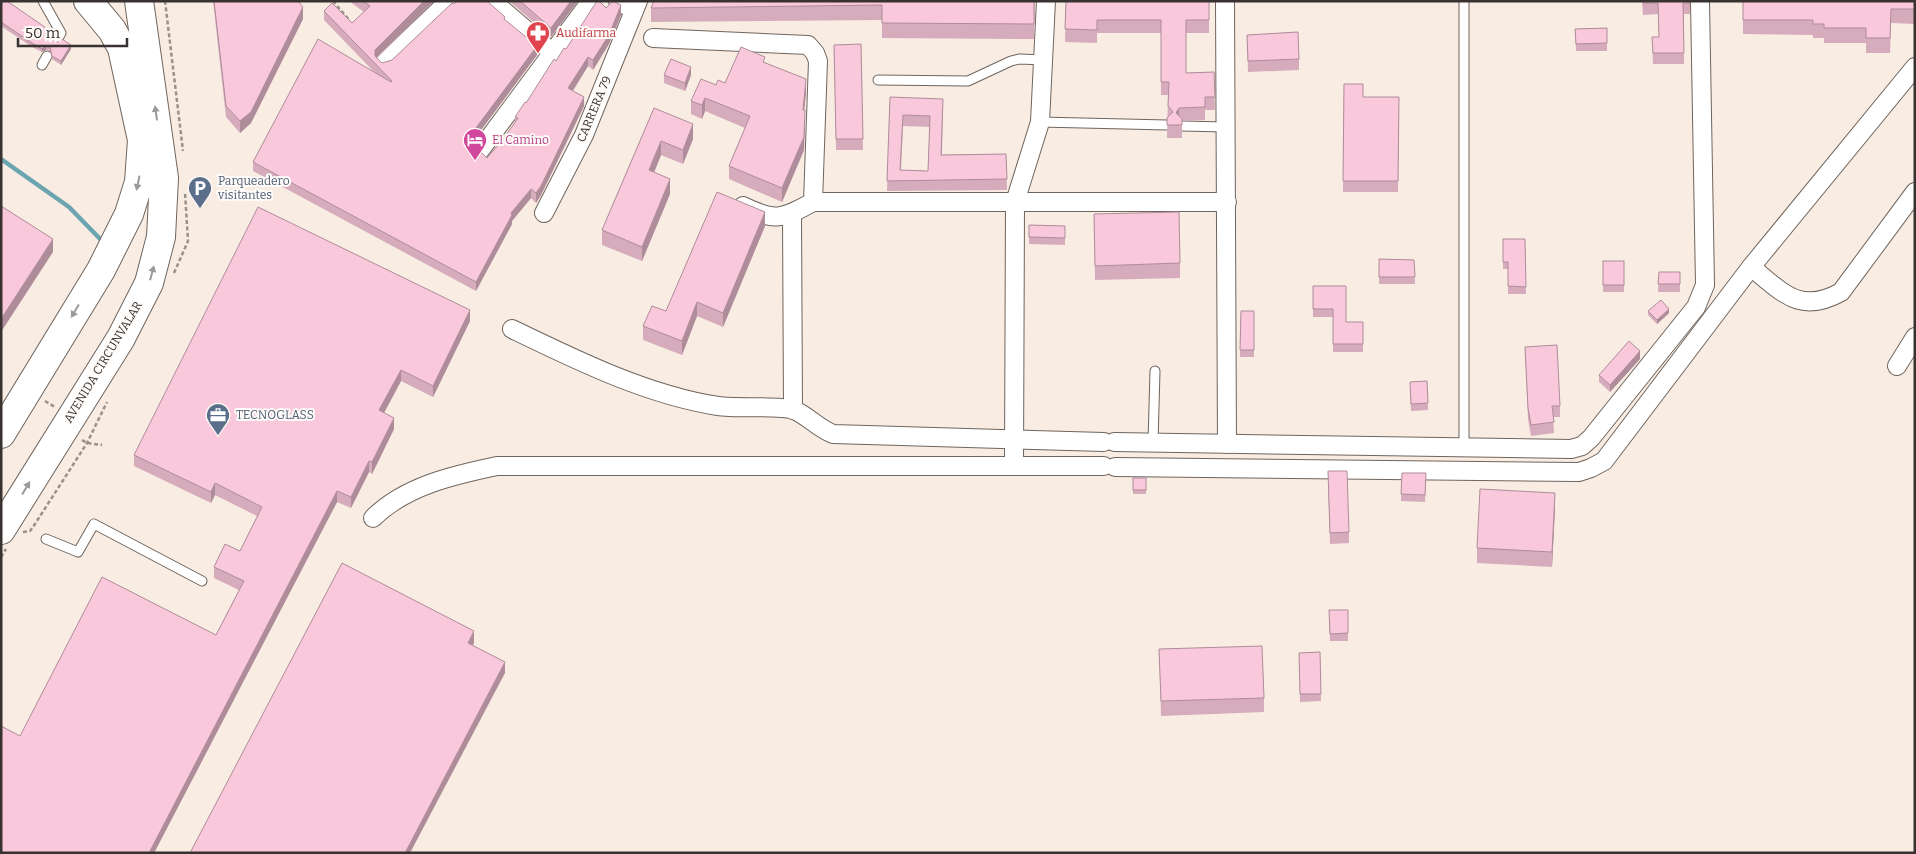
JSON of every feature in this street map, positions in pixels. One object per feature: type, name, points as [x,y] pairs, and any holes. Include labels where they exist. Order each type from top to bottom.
[{"type":"highway","points":[[1,434],[101,270],[129,214],[139,182],[142,140],[122,48],[112,30],[88,1]]},
{"type":"highway","name":"AVENIDA CIRCUNVALAR","points":[[1,530],[121,338],[149,283],[161,237],[164,178],[139,1]]},
{"type":"street","points":[[385,62],[449,1]]},
{"type":"street","points":[[492,1],[553,53]]},
{"type":"street","points":[[478,153],[590,1]]},
{"type":"street","points":[[618,1],[636,6]]},
{"type":"street","points":[[1014,466],[1015,202],[1040,122],[1045,60],[1046,1]]},
{"type":"street","points":[[1225,1],[1227,444]]},
{"type":"street","points":[[512,329],[584,363],[661,391],[718,406],[793,410],[820,428],[833,434],[1014,441],[1571,449],[1582,446],[1591,438],[1696,307],[1705,285],[1700,1]]},
{"type":"street","name":"CARRERA 79","points":[[544,214],[584,135],[636,6]]},
{"type":"street","points":[[653,38],[808,44],[815,52],[818,61],[813,202]]},
{"type":"street","points":[[373,518],[388,503],[444,479],[497,466],[1014,466],[1579,472],[1604,461],[1750,267],[1915,67]]},
{"type":"street","points":[[1750,267],[1790,299],[1811,303],[1827,300],[1841,292],[1915,192]]},
{"type":"street","points":[[728,199],[764,216],[779,217],[792,214],[813,202],[1227,202]]},
{"type":"street","points":[[792,214],[793,410]]},
{"type":"street","points":[[1897,366],[1915,337]]},
{"type":"lane","points":[[43,1],[62,33],[57,40]]},
{"type":"lane","points":[[1464,1],[1464,447]]},
{"type":"lane","points":[[42,65],[47,56]]},
{"type":"lane","points":[[878,80],[968,81],[1011,61],[1019,59],[1045,60]]},
{"type":"lane","points":[[1040,122],[1168,126]]},
{"type":"lane","points":[[1182,126],[1226,127]]},
{"type":"lane","points":[[1153,442],[1154,371]]},
{"type":"lane","points":[[46,538],[78,552],[94,524],[202,581]]},
{"type":"path","points":[[333,1],[350,22]]},
{"type":"path","points":[[77,436],[87,443],[102,445]]},
{"type":"building","points":[[1,1],[7,1],[52,32],[51,37],[54,41],[58,42],[62,39],[71,45],[61,61],[52,56],[50,47],[46,46],[42,49],[1,22]]},
{"type":"building","points":[[214,1],[298,1],[303,7],[251,112],[240,121],[226,106]]},
{"type":"building","points":[[363,1],[424,1],[375,50],[375,56],[382,63],[392,60],[452,3],[454,4],[457,1],[487,1],[505,17],[504,19],[537,46],[467,140],[471,152],[482,153],[487,158],[504,138],[518,118],[515,117],[554,59],[556,61],[564,48],[566,49],[597,1],[606,8],[613,1],[621,5],[609,35],[593,60],[588,57],[568,88],[584,97],[541,186],[536,193],[531,189],[511,213],[512,215],[476,282],[253,162],[318,39],[392,81],[324,11],[332,3],[352,23],[370,6]]},
{"type":"building","points":[[520,1],[571,1],[551,28]]},
{"type":"building","points":[[654,1],[1034,1],[1034,24],[882,23],[882,5],[651,8]]},
{"type":"building","points":[[1066,1],[1209,1],[1209,20],[1186,20],[1186,73],[1214,72],[1215,97],[1205,97],[1205,107],[1179,108],[1176,113],[1182,119],[1182,125],[1167,125],[1167,118],[1173,112],[1168,106],[1169,82],[1161,82],[1161,20],[1097,20],[1097,30],[1065,29]]},
{"type":"building","points":[[1643,1],[1690,1],[1690,3],[1683,3],[1684,53],[1653,53],[1652,37],[1659,37],[1658,3],[1643,3]]},
{"type":"building","points":[[1743,1],[1915,1],[1915,9],[1891,9],[1890,38],[1866,38],[1866,28],[1824,28],[1824,24],[1813,24],[1813,20],[1743,20]]},
{"type":"building","points":[[1607,28],[1607,43],[1576,44],[1575,29]]},
{"type":"building","points":[[1298,32],[1299,59],[1248,61],[1247,35]]},
{"type":"building","points":[[861,44],[863,139],[836,139],[834,45]]},
{"type":"building","points":[[741,47],[765,57],[763,62],[806,79],[803,110],[805,110],[804,137],[782,188],[729,166],[750,116],[705,98],[702,105],[691,101],[701,79],[716,85],[718,80],[725,83]]},
{"type":"building","points":[[671,59],[691,67],[685,83],[664,75]]},
{"type":"building","points":[[1344,84],[1363,84],[1363,97],[1399,97],[1398,181],[1343,181]]},
{"type":"building","points":[[890,97],[943,99],[941,155],[1006,154],[1007,179],[887,181]],"holes":[[[903,115],[930,116],[928,171],[900,170]]]},
{"type":"building","points":[[654,108],[693,124],[683,150],[661,141],[649,170],[670,179],[642,247],[602,230]]},
{"type":"building","points":[[717,192],[765,212],[723,313],[697,302],[682,341],[643,326],[652,306],[666,311]]},
{"type":"building","points":[[1,206],[53,239],[1,319]]},
{"type":"building","points":[[258,207],[470,310],[433,386],[401,370],[379,410],[394,418],[372,462],[369,461],[351,497],[337,491],[149,853],[1,853],[1,726],[20,736],[102,577],[216,635],[244,581],[214,567],[225,544],[240,551],[262,507],[215,483],[211,492],[134,455]]},
{"type":"building","points":[[1179,212],[1180,263],[1095,266],[1094,214]]},
{"type":"building","points":[[1029,225],[1065,226],[1065,238],[1029,237]]},
{"type":"building","points":[[1503,239],[1525,239],[1526,287],[1508,286],[1508,262],[1503,262]]},
{"type":"building","points":[[1379,259],[1414,260],[1415,277],[1379,277]]},
{"type":"building","points":[[1603,261],[1624,261],[1624,285],[1603,285]]},
{"type":"building","points":[[1659,272],[1680,272],[1680,284],[1658,284]]},
{"type":"building","points":[[1313,286],[1346,286],[1346,322],[1363,322],[1363,344],[1333,344],[1333,309],[1313,309]]},
{"type":"building","points":[[1661,300],[1669,309],[1657,320],[1648,311]]},
{"type":"building","points":[[1241,311],[1254,311],[1254,350],[1240,350]]},
{"type":"building","points":[[1629,341],[1640,351],[1610,385],[1599,375]]},
{"type":"building","points":[[1557,345],[1560,406],[1552,406],[1554,422],[1531,425],[1528,408],[1525,347]]},
{"type":"building","points":[[1427,381],[1428,403],[1411,404],[1410,382]]},
{"type":"building","points":[[1328,471],[1347,471],[1349,532],[1330,533]]},
{"type":"building","points":[[1402,473],[1426,473],[1425,495],[1401,494]]},
{"type":"building","points":[[1133,478],[1146,478],[1146,490],[1133,490]]},
{"type":"building","points":[[1480,489],[1555,493],[1552,552],[1477,548]]},
{"type":"building","points":[[342,563],[474,631],[468,643],[505,662],[405,853],[190,853]]},
{"type":"building","points":[[1329,610],[1348,610],[1348,633],[1330,634]]},
{"type":"building","points":[[1262,646],[1264,698],[1161,701],[1159,649]]},
{"type":"building","points":[[1320,652],[1321,694],[1300,694],[1299,653]]},
{"type":"waterway","points":[[1,159],[69,207],[105,244]]},
{"type":"place","name":"Audifarma","points":[[538,54]]},
{"type":"place","name":"El Camino","points":[[475,161]]},
{"type":"place","name":"Parqueadero visitantes","points":[[200,209]]},
{"type":"place","name":"TECNOGLASS","points":[[218,436]]}]
